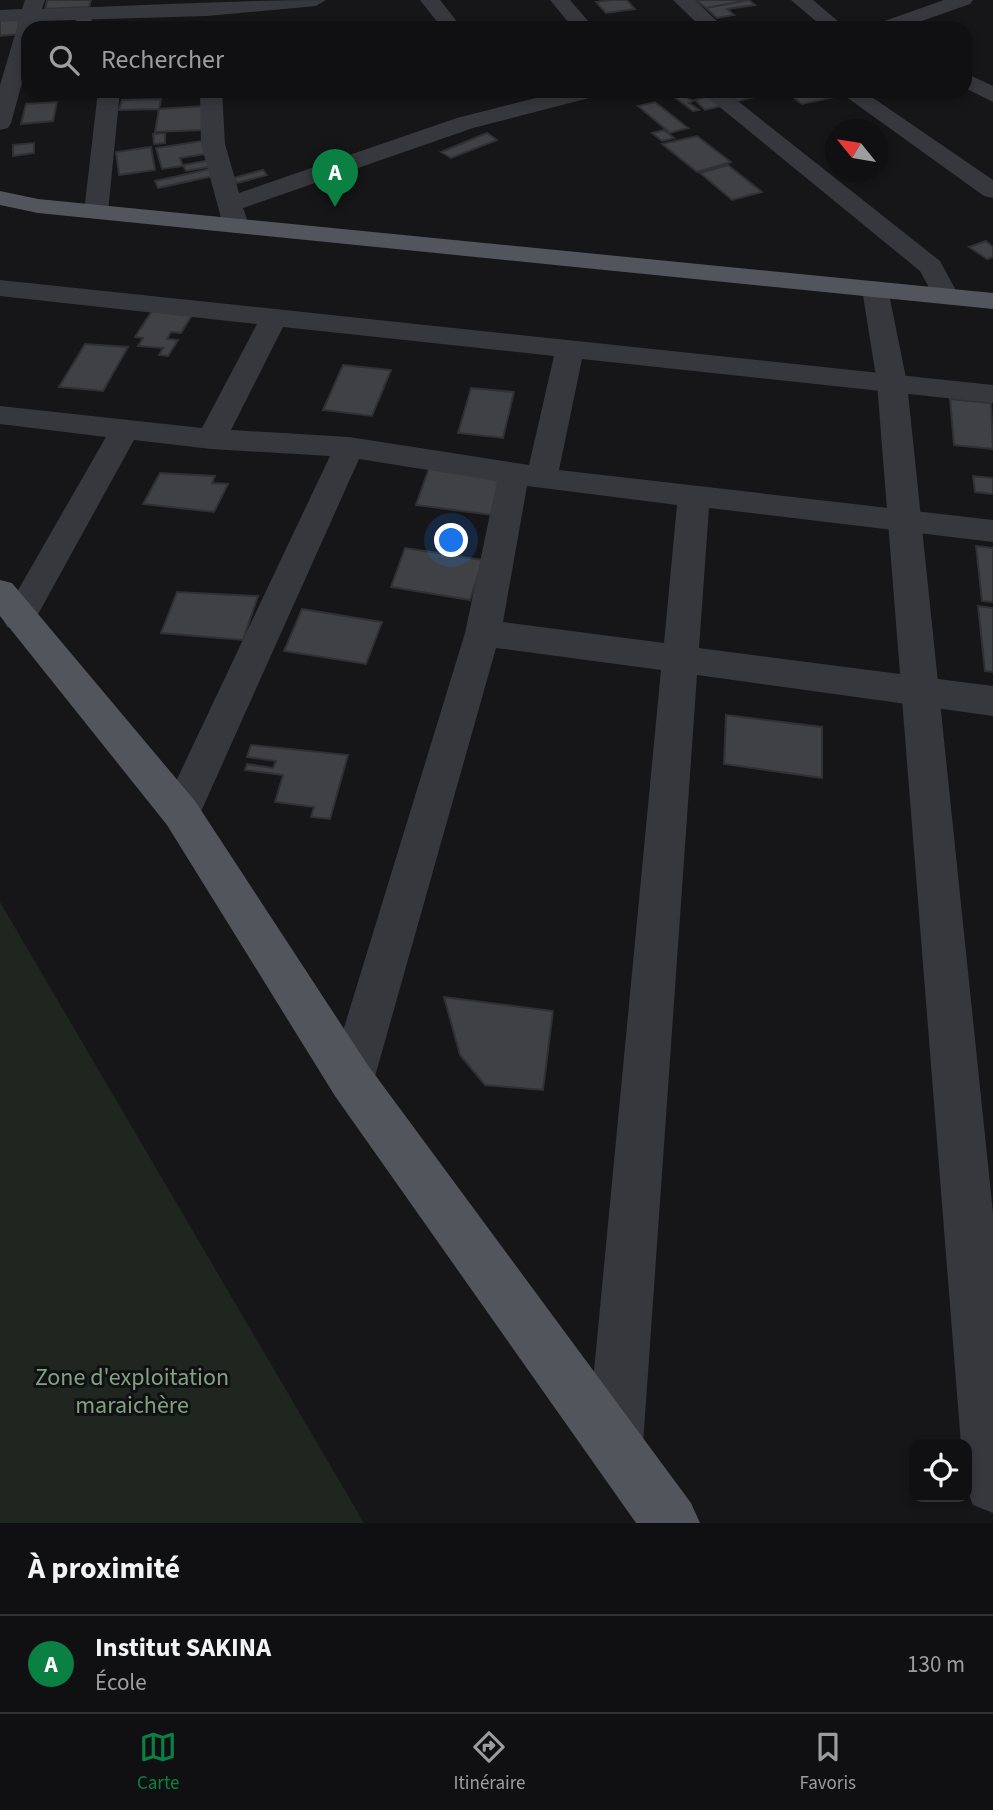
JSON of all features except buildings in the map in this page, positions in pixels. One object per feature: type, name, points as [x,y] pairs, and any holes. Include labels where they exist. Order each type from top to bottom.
[{"type":"main road","points":[[0,198],[38,206],[96,212],[233,214],[876,299],[993,320]]},
{"type":"main road","points":[[0,222],[876,299],[946,296],[993,301]]},
{"type":"main road","points":[[9,605],[181,813],[351,1080],[671,1523]]},
{"type":"street","points":[[0,16],[33,7],[121,13],[207,13],[316,0]]},
{"type":"street","points":[[430,0],[446,21]]},
{"type":"street","points":[[559,0],[578,21]]},
{"type":"street","points":[[683,0],[706,21]]},
{"type":"street","points":[[801,0],[827,21]]},
{"type":"street","points":[[898,21],[931,5],[963,0]]},
{"type":"street","points":[[0,123],[21,49]]},
{"type":"street","points":[[972,83],[993,95]]},
{"type":"street","points":[[96,212],[108,98]]},
{"type":"street","points":[[211,98],[214,144],[233,214],[465,123],[562,98]]},
{"type":"street","points":[[507,98],[516,110]]},
{"type":"street","points":[[720,98],[930,267],[946,296]]},
{"type":"street","points":[[859,98],[993,191]]},
{"type":"street","points":[[0,288],[993,394]]},
{"type":"street","points":[[876,299],[892,383],[993,1486]]},
{"type":"street","points":[[211,439],[274,317]]},
{"type":"street","points":[[351,1080],[484,633],[528,475],[570,348]]},
{"type":"street","points":[[0,415],[211,439],[349,447],[528,475],[993,531]]},
{"type":"street","points":[[9,605],[125,429]]},
{"type":"street","points":[[181,813],[349,447]]},
{"type":"street","points":[[615,1444],[694,495]]},
{"type":"street","points":[[484,633],[993,701]]},
{"type":"green space","name":"Zone d'exploitation maraichère","points":[[0,902],[364,1523],[0,1523]]},
{"type":"place","name":"Institut SAKINA","points":[[335,207]]}]
